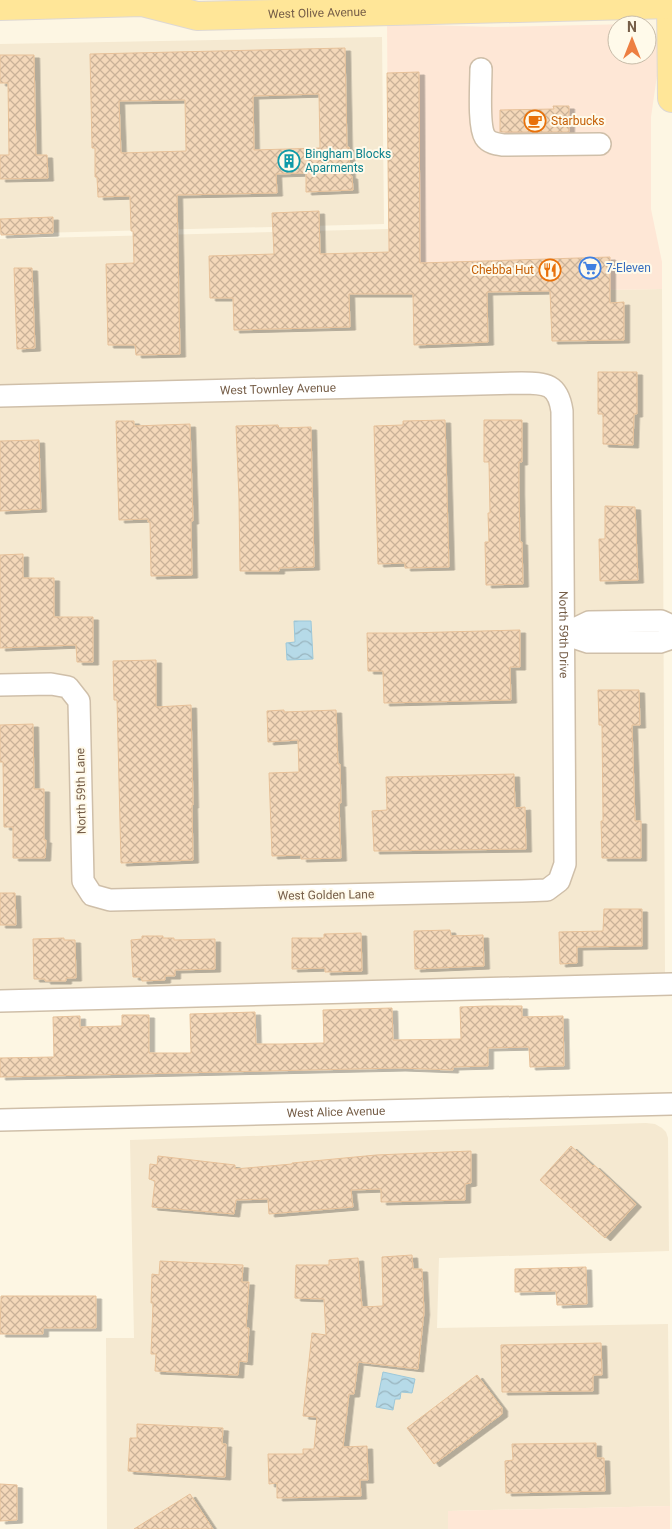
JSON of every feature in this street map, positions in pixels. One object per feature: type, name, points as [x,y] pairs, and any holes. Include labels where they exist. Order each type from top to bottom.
[{"type":"main road","name":"West Olive Avenue","points":[[0,6],[145,1],[197,16],[671,3]]},
{"type":"main road","points":[[671,3],[672,98]]},
{"type":"street","points":[[481,69],[482,127],[485,137],[490,142],[503,145],[600,144]]},
{"type":"street","name":"West Townley Avenue","points":[[0,396],[522,383],[541,383],[554,389]]},
{"type":"street","name":"North 59th Drive","points":[[554,389],[560,399],[562,411],[565,864],[559,882]]},
{"type":"street","points":[[564,634],[589,622],[661,621],[672,626]]},
{"type":"street","points":[[564,634],[588,642],[660,642],[672,638]]},
{"type":"street","name":"North 59th Lane","points":[[0,685],[51,684],[68,687],[78,701],[83,882],[92,895]]},
{"type":"street","name":"West Golden Lane","points":[[92,895],[110,900],[522,892],[547,890],[559,882]]},
{"type":"street","points":[[0,1001],[672,984]]},
{"type":"street","name":"West Alice Avenue","points":[[0,1120],[672,1104]]},
{"type":"shaded area","points":[[387,20],[427,25],[494,27],[607,25],[607,65],[657,65],[657,43],[660,55],[651,117],[651,209],[662,262],[662,289],[389,294]]},
{"type":"shaded area","name":"Bingham Blocks Aparments","points":[[382,37],[384,224],[0,234],[0,44]]},
{"type":"shaded area","points":[[388,229],[389,294],[662,289],[665,976],[0,991],[0,239]]},
{"type":"shaded area","points":[[655,1124],[662,1128],[668,1138],[669,1251],[439,1258],[437,1328],[668,1324],[670,1506],[448,1511],[448,1529],[107,1529],[106,1338],[134,1338],[130,1140]]},
{"type":"shaded area","points":[[670,1506],[670,1529],[448,1529],[448,1511]]},
{"type":"water","points":[[294,621],[311,621],[313,659],[287,660],[286,643],[295,642]]},
{"type":"water","points":[[383,1372],[415,1379],[412,1393],[401,1392],[400,1399],[395,1399],[393,1410],[376,1407]]},
{"type":"building","points":[[345,48],[347,148],[349,147],[350,176],[352,176],[353,190],[306,192],[306,173],[276,174],[277,193],[177,195],[180,354],[136,355],[135,345],[108,345],[106,264],[134,263],[133,231],[131,231],[130,196],[98,197],[97,177],[95,177],[95,148],[92,148],[90,54]],"holes":[[[319,94],[320,148],[254,150],[253,96]],[[185,100],[186,151],[121,153],[119,101]]]},
{"type":"building","points":[[0,55],[34,55],[36,155],[47,155],[48,178],[0,179],[0,155],[9,155],[8,83],[0,83]]},
{"type":"building","points":[[419,72],[420,263],[610,257],[610,303],[624,302],[624,340],[552,341],[550,291],[487,292],[488,342],[414,345],[413,294],[349,294],[350,327],[234,330],[233,298],[210,298],[209,256],[274,254],[272,213],[319,211],[320,254],[389,252],[387,73]]},
{"type":"building","name":"Starbucks","points":[[553,106],[569,106],[569,132],[500,132],[500,110],[554,109]]},
{"type":"building","points":[[53,217],[53,233],[1,235],[0,219]]},
{"type":"building","points":[[14,268],[32,268],[35,348],[17,349]]},
{"type":"building","points":[[598,372],[637,372],[637,414],[634,414],[633,445],[603,444],[603,414],[598,414]]},
{"type":"building","points":[[445,420],[449,567],[405,568],[405,563],[378,564],[374,426],[403,425],[403,421]]},
{"type":"building","points":[[484,420],[522,420],[522,462],[519,462],[519,491],[523,584],[486,585],[485,542],[489,542],[488,513],[490,513],[489,462],[484,462]]},
{"type":"building","points":[[116,421],[134,421],[134,426],[190,424],[193,521],[191,521],[192,575],[151,576],[150,522],[148,522],[148,519],[119,520]]},
{"type":"building","points":[[278,425],[279,428],[311,427],[314,567],[279,568],[279,571],[240,571],[236,426]]},
{"type":"building","points":[[39,440],[41,509],[0,511],[0,441]]},
{"type":"building","points":[[605,506],[635,507],[638,580],[600,581],[599,539],[605,539]]},
{"type":"building","points":[[23,554],[23,578],[54,578],[54,617],[93,617],[93,662],[77,662],[76,645],[0,648],[0,555]]},
{"type":"building","points":[[520,630],[520,667],[510,667],[511,700],[384,703],[383,671],[368,671],[367,633]]},
{"type":"building","points":[[156,660],[156,707],[191,705],[193,860],[121,863],[117,700],[114,700],[113,661]]},
{"type":"building","points":[[598,690],[639,690],[640,725],[632,725],[635,821],[641,821],[641,858],[602,858],[602,725],[599,725]]},
{"type":"building","points":[[284,710],[284,712],[336,710],[338,764],[340,764],[341,858],[301,859],[301,855],[272,856],[269,773],[299,772],[298,740],[268,742],[267,711]]},
{"type":"building","points":[[33,724],[34,789],[44,789],[45,858],[13,858],[13,827],[4,827],[3,762],[0,762],[0,725]]},
{"type":"building","points":[[514,774],[515,808],[525,807],[526,849],[374,851],[372,811],[387,810],[386,777]]},
{"type":"building","points":[[0,893],[15,893],[16,925],[0,925]]},
{"type":"building","points":[[604,909],[642,909],[642,946],[577,947],[577,963],[560,964],[559,932],[603,931]]},
{"type":"building","points":[[450,930],[451,936],[483,935],[484,966],[415,969],[414,931]]},
{"type":"building","points":[[361,933],[362,971],[325,972],[325,968],[292,969],[292,938],[324,938],[324,934]]},
{"type":"building","points":[[142,936],[163,936],[163,938],[174,938],[174,940],[215,939],[215,969],[175,970],[175,976],[165,976],[165,980],[142,981],[141,977],[133,977],[131,940],[142,939]]},
{"type":"building","points":[[64,938],[64,940],[75,940],[76,978],[66,978],[66,981],[34,979],[33,939]]},
{"type":"building","points":[[522,1006],[522,1017],[563,1016],[564,1066],[530,1067],[529,1047],[488,1048],[488,1066],[453,1067],[453,1070],[400,1068],[0,1077],[0,1058],[54,1057],[53,1017],[80,1016],[80,1027],[122,1026],[122,1015],[149,1015],[149,1053],[191,1053],[190,1014],[255,1012],[256,1044],[324,1043],[323,1010],[392,1008],[393,1040],[461,1039],[460,1007]]},
{"type":"building","points":[[571,1146],[636,1204],[605,1238],[540,1180]]},
{"type":"building","points":[[471,1151],[471,1183],[465,1184],[465,1200],[381,1202],[381,1189],[351,1190],[353,1207],[269,1214],[268,1199],[236,1200],[234,1214],[152,1207],[155,1181],[149,1179],[150,1164],[157,1165],[158,1156],[235,1165],[235,1169],[376,1155]]},
{"type":"building","points":[[412,1255],[413,1269],[422,1269],[424,1312],[418,1369],[358,1362],[354,1394],[349,1394],[343,1447],[367,1446],[368,1480],[360,1480],[361,1496],[277,1498],[277,1483],[269,1484],[268,1454],[303,1454],[303,1449],[314,1449],[317,1417],[303,1416],[312,1333],[326,1335],[324,1299],[295,1298],[296,1265],[329,1265],[329,1260],[358,1258],[362,1307],[383,1306],[382,1257]]},
{"type":"building","points":[[160,1261],[243,1265],[242,1282],[249,1282],[246,1328],[249,1328],[247,1362],[239,1361],[238,1375],[155,1371],[156,1354],[151,1354],[152,1274],[159,1275]]},
{"type":"building","points":[[586,1267],[587,1304],[557,1305],[556,1291],[515,1292],[515,1269]]},
{"type":"building","points":[[1,1296],[96,1296],[96,1328],[43,1328],[43,1334],[0,1334]]},
{"type":"building","points":[[601,1343],[602,1375],[593,1375],[593,1391],[502,1392],[501,1345]]},
{"type":"building","points":[[477,1375],[502,1408],[502,1414],[434,1464],[407,1428]]},
{"type":"building","points":[[137,1424],[223,1428],[222,1444],[226,1444],[225,1477],[128,1471],[130,1438],[137,1438]]},
{"type":"building","points":[[596,1443],[596,1458],[604,1458],[605,1491],[506,1493],[505,1461],[513,1460],[512,1444]]},
{"type":"building","points":[[0,1484],[17,1485],[17,1520],[0,1521]]},
{"type":"building","points":[[190,1494],[213,1529],[134,1529]]},
{"type":"place","name":"Starbucks","points":[[535,121]]},
{"type":"place","name":"Bingham Blocks Aparments","points":[[289,161]]},
{"type":"place","name":"7-Eleven","points":[[590,268]]},
{"type":"place","name":"Chebba Hut","points":[[550,270]]}]
